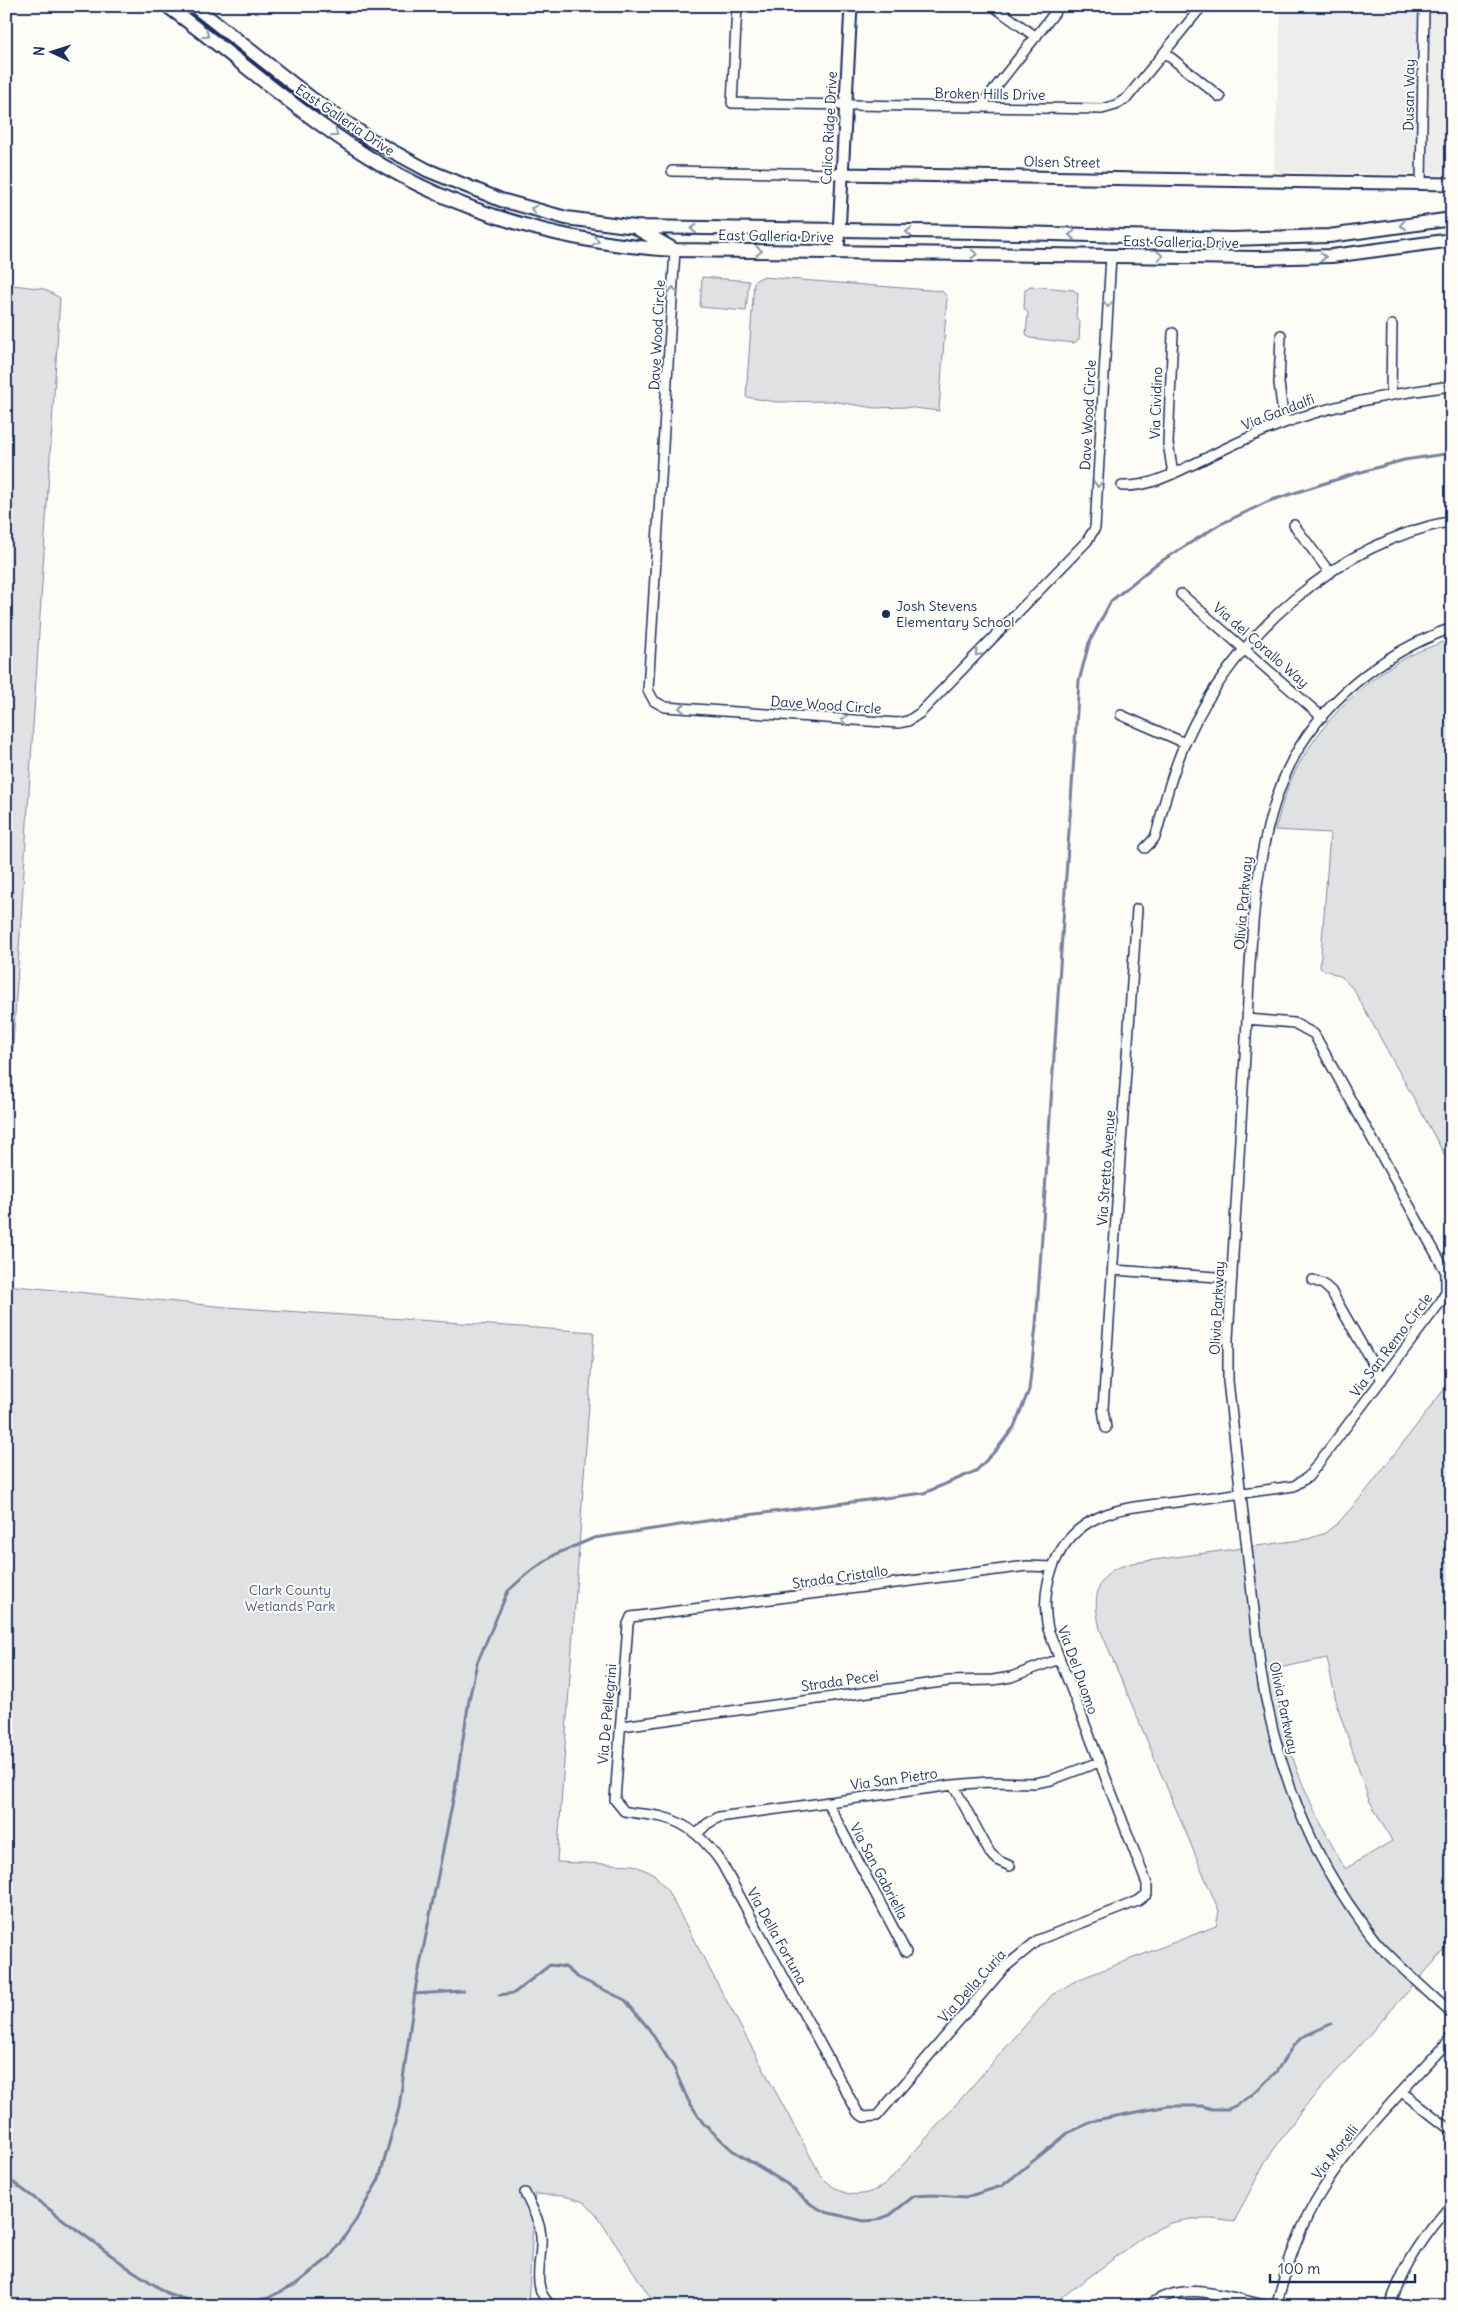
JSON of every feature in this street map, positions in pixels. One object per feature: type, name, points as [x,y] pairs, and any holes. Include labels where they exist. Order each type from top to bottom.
[{"type":"main road","name":"East Galleria Drive","points":[[167,6],[301,110],[368,156],[426,188],[482,212],[542,230],[600,242],[675,250],[1257,258],[1332,256],[1452,240]]},
{"type":"main road","name":"East Galleria Drive","points":[[194,6],[311,98],[370,138],[427,170],[501,200],[566,218],[635,227],[838,232],[979,232],[1232,239],[1329,236],[1452,219]]},
{"type":"main road","points":[[635,227],[675,250]]},
{"type":"main road","points":[[1111,256],[1124,245],[1218,246],[1232,239]]},
{"type":"street","name":"Broken Hills Drive","points":[[738,6],[732,103],[1102,109],[1116,105],[1127,98],[1202,6]]},
{"type":"street","name":"Calico Ridge Drive","points":[[838,252],[851,6]]},
{"type":"street","points":[[993,6],[1036,37]]},
{"type":"street","points":[[980,107],[1060,6]]},
{"type":"street","name":"Dusan Way","points":[[1421,183],[1424,6]]},
{"type":"street","points":[[1165,53],[1220,96]]},
{"type":"street","name":"Olsen Street","points":[[672,171],[1452,184]]},
{"type":"street","name":"Dave Wood Circle","points":[[675,250],[648,690],[654,701],[665,707],[898,723],[908,721],[920,713],[1087,541],[1094,528],[1111,256]]},
{"type":"street","points":[[1391,395],[1392,325]]},
{"type":"street","name":"Via Cividino","points":[[1173,333],[1168,443],[1173,474]]},
{"type":"street","points":[[1281,335],[1279,383],[1284,423]]},
{"type":"street","name":"Via Gandalfi","points":[[1122,486],[1138,486],[1159,480],[1255,434],[1327,408],[1391,395],[1452,386]]},
{"type":"street","points":[[1144,848],[1154,838],[1172,774],[1185,743],[1207,701],[1224,674],[1270,620],[1330,573],[1364,552],[1428,526],[1452,521]]},
{"type":"street","points":[[1294,525],[1330,573]]},
{"type":"street","name":"Via del Corallo Way","points":[[1181,594],[1322,717]]},
{"type":"street","name":"Olivia Parkway","points":[[1452,628],[1412,644],[1391,656],[1348,689],[1322,717],[1296,754],[1287,771],[1263,843],[1258,871],[1247,1019],[1228,1381],[1261,1673],[1267,1713],[1288,1786],[1322,1860],[1362,1923],[1379,1945],[1452,2014]]},
{"type":"street","points":[[1121,714],[1185,743]]},
{"type":"street","name":"Via Stretto Avenue","points":[[1106,1428],[1103,1410],[1138,909]]},
{"type":"street","name":"Via San Remo Circle","points":[[1240,1494],[1294,1486],[1308,1477],[1442,1300],[1446,1291],[1446,1272],[1314,1034],[1294,1023],[1247,1019]]},
{"type":"street","points":[[1113,1270],[1232,1278]]},
{"type":"street","points":[[1312,1280],[1322,1284],[1331,1291],[1382,1380]]},
{"type":"street","name":"Via Del Duomo","points":[[1147,1894],[1146,1884],[1051,1642],[1044,1614],[1046,1585],[1052,1567],[1070,1539],[1083,1527],[1098,1518],[1128,1508],[1240,1494]]},
{"type":"street","name":"Strada Cristallo","points":[[631,1617],[1027,1566],[1052,1567]]},
{"type":"street","name":"Via De Pellegrini","points":[[624,1811],[615,1800],[616,1768],[622,1726],[628,1624],[631,1617]]},
{"type":"street","name":"Strada Pecei","points":[[622,1726],[949,1681],[1002,1678],[1059,1659]]},
{"type":"street","name":"Via San Pietro","points":[[697,1834],[706,1824],[719,1818],[953,1785],[988,1782],[1035,1783],[1051,1780],[1098,1762]]},
{"type":"street","points":[[953,1785],[990,1853],[998,1861],[1010,1866]]},
{"type":"street","name":"Via San Gabriella","points":[[827,1802],[906,1952]]},
{"type":"street","name":"Via Della Fortuna","points":[[624,1811],[665,1817],[681,1823],[697,1834],[722,1864],[858,2113],[870,2118]]},
{"type":"street","name":"Via Della Curia","points":[[870,2118],[876,2116],[883,2109],[1004,1968],[1021,1952],[1038,1940],[1138,1901],[1147,1894]]},
{"type":"street","name":"Via Morelli","points":[[1276,2306],[1304,2224],[1322,2189],[1348,2154],[1452,2037]]},
{"type":"street","points":[[1402,2092],[1452,2131]]},
{"type":"street","points":[[525,2193],[538,2220],[541,2236],[538,2288],[546,2302],[552,2306]]},
{"type":"street","points":[[1390,2306],[1406,2267],[1418,2245],[1452,2204]]},
{"type":"street","points":[[1148,2306],[1160,2297],[1188,2290],[1269,2306]]},
{"type":"shaded area","points":[[1281,6],[1452,6],[1452,175],[1274,172]]},
{"type":"green space","points":[[702,277],[749,281],[746,311],[700,307]]},
{"type":"green space","points":[[762,277],[942,291],[947,297],[939,411],[906,407],[875,408],[831,401],[776,402],[746,397],[754,283]]},
{"type":"green space","points":[[6,284],[44,289],[60,298],[6,1157]]},
{"type":"green space","points":[[1030,286],[1074,290],[1078,294],[1076,317],[1080,322],[1079,339],[1074,343],[1030,338],[1026,334],[1028,313],[1024,308],[1025,290]]},
{"type":"green space","points":[[1442,642],[1452,655],[1452,1168],[1354,990],[1342,977],[1320,968],[1330,833],[1275,830],[1294,773],[1319,733],[1332,718],[1359,690],[1374,678],[1411,655]]},
{"type":"green space","name":"Clark County Wetlands Park","points":[[6,1285],[226,1307],[594,1332],[557,1862],[633,1865],[654,1874],[667,1890],[821,2176],[836,2189],[852,2194],[868,2193],[886,2184],[1052,1995],[1077,1980],[1216,1926],[1219,1911],[1100,1629],[1096,1605],[1101,1582],[1113,1570],[1132,1563],[1308,1539],[1325,1533],[1339,1522],[1363,1495],[1452,1379],[1452,1942],[1301,2111],[1265,2162],[1234,2222],[1191,2219],[1170,2223],[1147,2234],[1050,2306],[656,2306],[597,2216],[584,2202],[564,2196],[535,2194],[528,2306],[6,2306]],"holes":[[[1327,1658],[1337,1705],[1369,1800],[1392,1841],[1345,1869],[1325,1832],[1299,1775],[1281,1714],[1274,1669]]]},
{"type":"waterway","points":[[6,2177],[127,2267],[167,2293],[198,2304],[233,2306],[268,2298],[296,2284],[330,2257],[356,2220],[379,2179],[399,2108],[416,1985],[455,1790],[469,1700],[477,1663],[508,1591],[528,1573],[556,1554],[594,1538],[732,1517],[924,1493],[976,1471],[997,1449],[1014,1427],[1029,1390],[1036,1326],[1079,681],[1089,643],[1111,601],[1155,565],[1219,525],[1269,501],[1404,460],[1452,453]]},
{"type":"waterway","points":[[499,1995],[514,1993],[550,1965],[565,1967],[577,1977],[625,2000],[649,2029],[674,2068],[688,2100],[703,2123],[732,2150],[787,2184],[812,2205],[825,2212],[864,2221],[877,2220],[890,2215],[914,2196],[966,2197],[1002,2186],[1068,2133],[1096,2120],[1168,2106],[1202,2106],[1212,2109],[1228,2109],[1253,2094],[1276,2072],[1293,2046],[1302,2037],[1331,2024]]},
{"type":"waterway","points":[[414,1994],[463,1991]]},
{"type":"place","name":"Josh Stevens Elementary School","points":[[886,614]]}]
